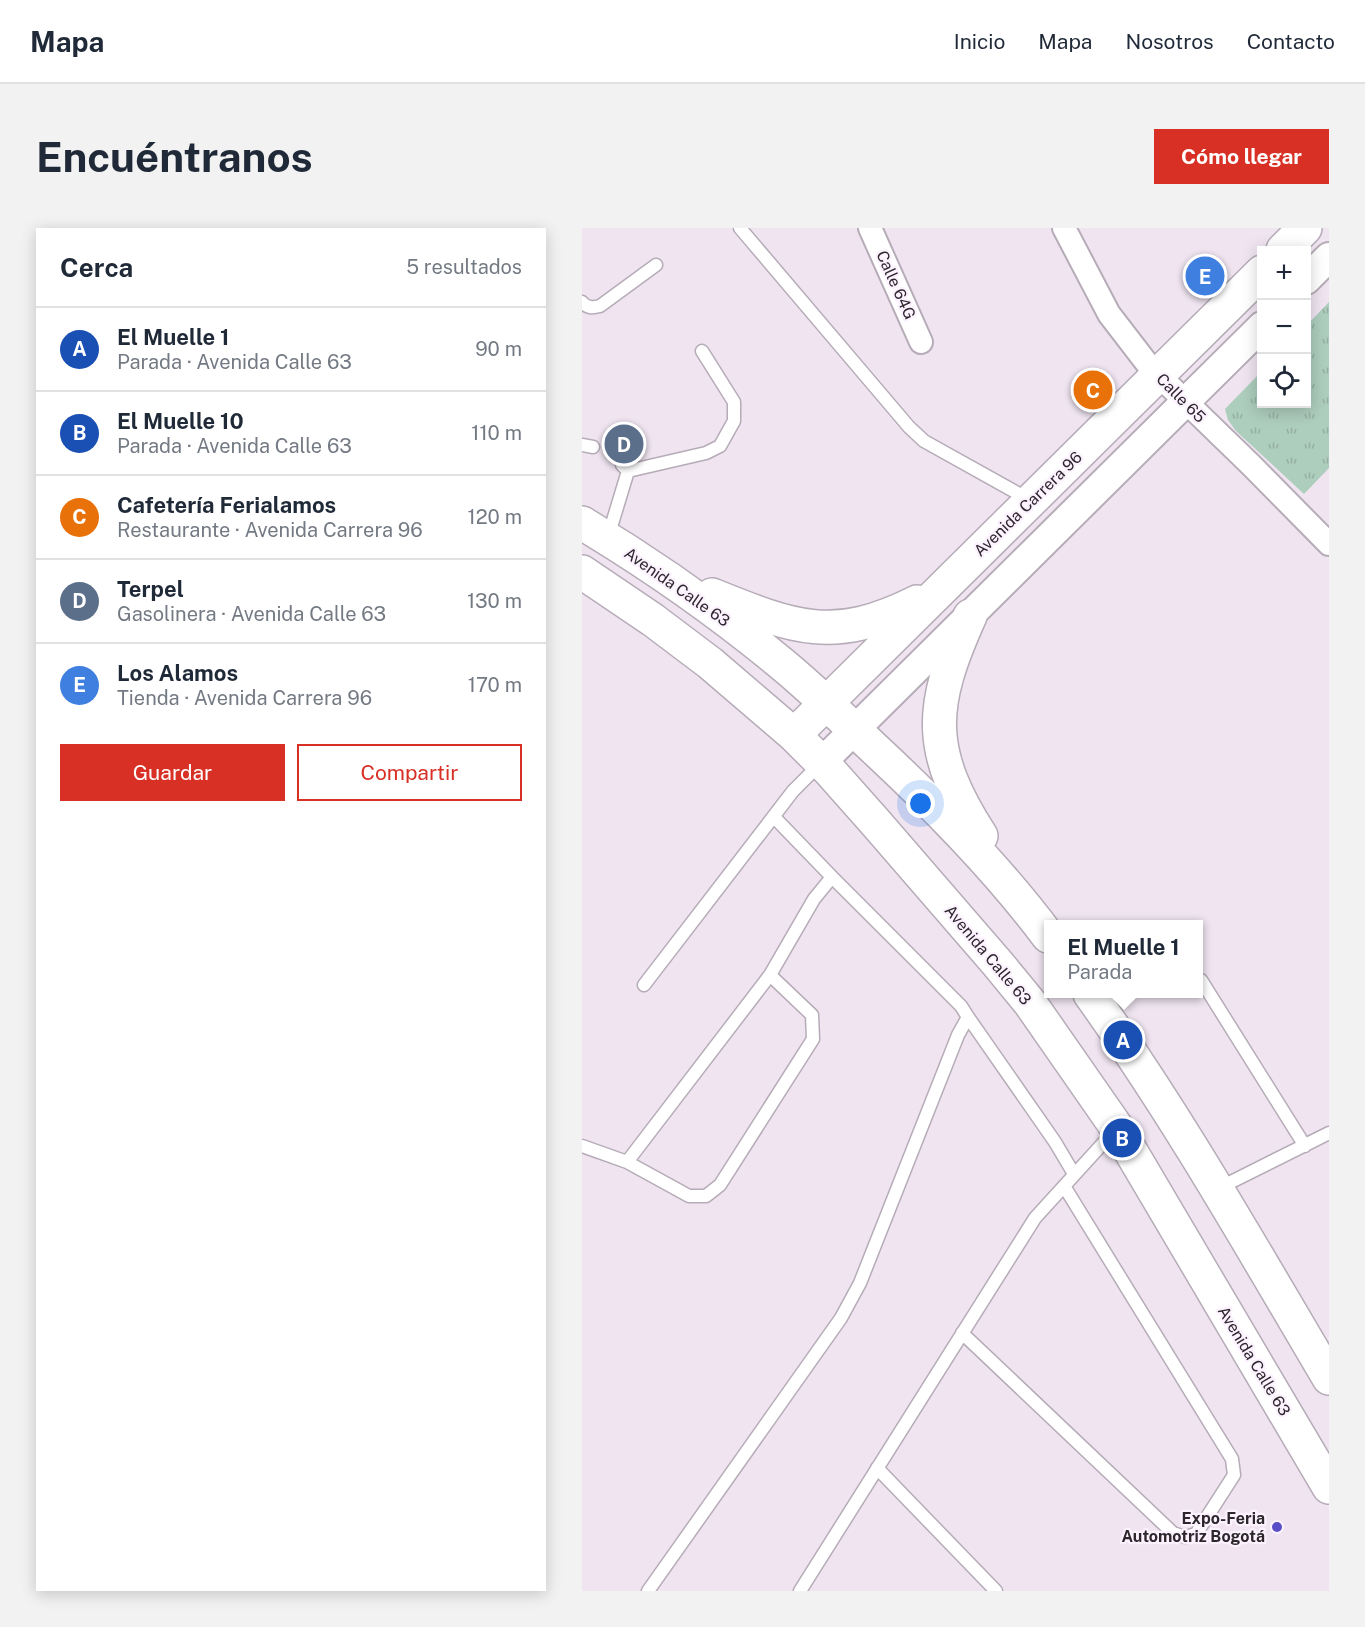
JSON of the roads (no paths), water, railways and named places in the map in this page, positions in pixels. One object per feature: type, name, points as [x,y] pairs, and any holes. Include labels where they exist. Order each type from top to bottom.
[{"type":"main road","points":[[1287,246],[1305,228]]},
{"type":"main road","name":"Avenida Carrera 96","points":[[794,735],[1257,277]]},
{"type":"main road","name":"Avenida Calle 63","points":[[595,531],[668,577],[746,636],[826,702],[952,824],[1028,908],[1044,930]]},
{"type":"main road","name":"Avenida Calle 63","points":[[582,572],[653,620],[710,663],[794,735],[822,762],[876,822],[1030,1004],[1117,1128],[1329,1487]]},
{"type":"main road","points":[[668,577],[778,621],[823,628],[872,622],[938,591]]},
{"type":"main road","points":[[970,616],[944,684],[939,711],[944,761],[963,806],[1028,908]]},
{"type":"main road","points":[[1094,998],[1218,1189],[1329,1378]]},
{"type":"street","name":"Calle 64G","points":[[870,228],[921,342]]},
{"type":"street","name":"Calle 65","points":[[1064,228],[1109,314],[1149,366],[1329,544]]},
{"type":"street","points":[[1311,275],[1329,258]]},
{"type":"street","points":[[822,762],[1257,331]]},
{"type":"lane","points":[[740,228],[909,427],[924,441],[1032,501]]},
{"type":"lane","points":[[582,302],[585,306],[592,308],[600,306],[656,265]]},
{"type":"lane","points":[[595,531],[625,468],[706,453],[720,446],[734,421],[734,402],[702,351]]},
{"type":"lane","points":[[644,985],[793,791],[822,762]]},
{"type":"lane","points":[[774,817],[961,1006],[1055,1142],[1074,1174]]},
{"type":"lane","points":[[627,1162],[770,975],[814,899],[832,877]]},
{"type":"lane","points":[[582,1146],[627,1162],[689,1196],[706,1196],[720,1185],[813,1039],[812,1015],[770,975]]},
{"type":"lane","points":[[1203,983],[1305,1146]]},
{"type":"lane","points":[[648,1591],[841,1318],[860,1283],[958,1035],[968,1017]]},
{"type":"lane","points":[[800,1591],[1035,1218],[1117,1128]]},
{"type":"lane","points":[[1218,1189],[1329,1133]]},
{"type":"lane","points":[[962,1333],[1173,1533],[1185,1537],[1196,1534],[1234,1475],[1232,1459],[1064,1186]]},
{"type":"lane","points":[[877,1468],[996,1591]]},
{"type":"place","name":"Los Alamos","points":[[1205,276]]},
{"type":"place","name":"Cafetería Ferialamos","points":[[1093,390]]},
{"type":"place","name":"Terpel","points":[[624,444]]},
{"type":"place","name":"El Muelle 1","points":[[1123,1040]]},
{"type":"place","name":"El Muelle 10","points":[[1122,1138]]},
{"type":"place","name":"Expo-Feria Automotriz Bogotá","points":[[1277,1527]]}]
